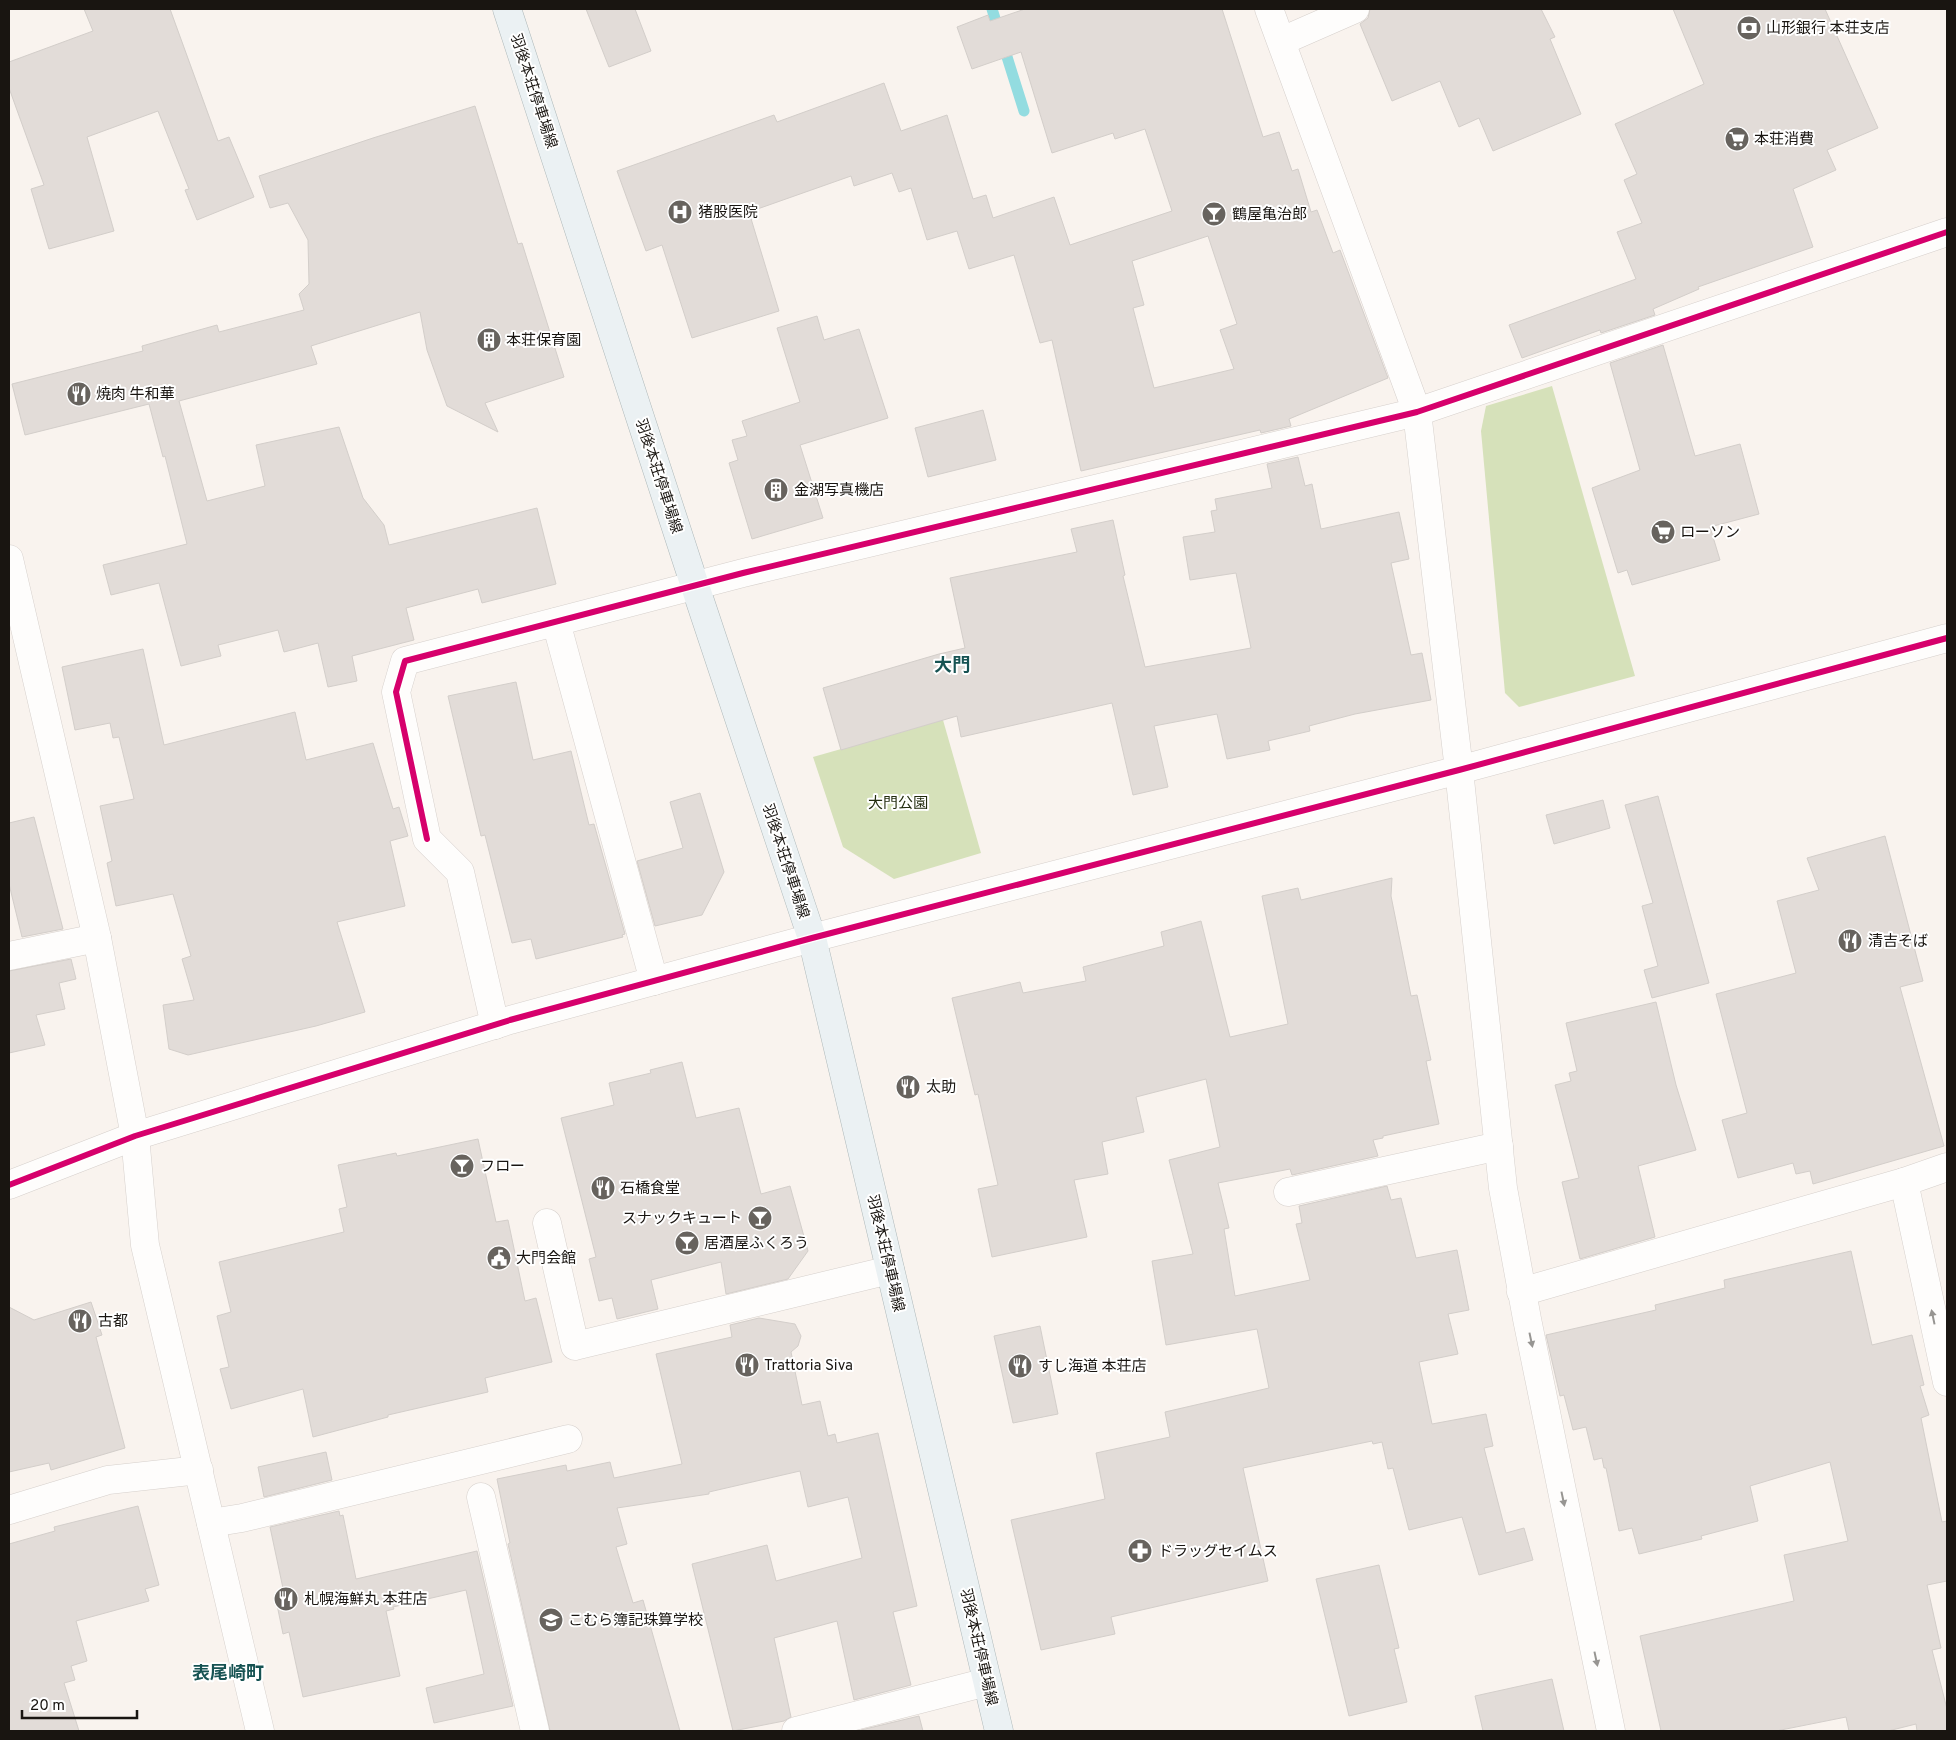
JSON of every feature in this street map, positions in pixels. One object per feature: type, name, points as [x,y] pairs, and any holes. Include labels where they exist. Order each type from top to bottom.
[{"type":"main road","name":"羽後本荘停車場線","points":[[508,9],[695,586],[812,938],[998,1731]]},
{"type":"street","points":[[1269,9],[1417,412],[1459,770],[1503,1188],[1521,1292],[1611,1731]]},
{"type":"street","points":[[1282,41],[1355,9]]},
{"type":"street","points":[[495,1025],[460,872],[427,839],[396,692],[405,661],[695,586],[1417,412],[1947,232]]},
{"type":"street","points":[[9,561],[97,938],[135,1136],[145,1244],[260,1731]]},
{"type":"street","points":[[556,622],[654,981]]},
{"type":"street","points":[[9,1185],[135,1136],[495,1025],[812,938],[1459,770],[1947,638]]},
{"type":"street","points":[[9,956],[97,938]]},
{"type":"street","points":[[1288,1192],[1499,1146]]},
{"type":"street","points":[[1521,1292],[1904,1182],[1947,1167]]},
{"type":"street","points":[[1904,1182],[1947,1382]]},
{"type":"street","points":[[547,1223],[575,1346],[890,1270]]},
{"type":"street","points":[[211,1523],[242,1518],[568,1439]]},
{"type":"street","points":[[9,1510],[108,1480],[199,1470]]},
{"type":"street","points":[[480,1498],[535,1731]]},
{"type":"street","points":[[796,1731],[987,1682]]},
{"type":"green space","points":[[1552,386],[1635,676],[1519,707],[1505,693],[1481,431],[1486,406]]},
{"type":"green space","name":"大門公園","points":[[943,720],[981,853],[894,879],[843,847],[813,757]]},
{"type":"building","points":[[84,9],[170,9],[218,141],[229,137],[254,197],[197,220],[185,190],[189,189],[158,111],[87,137],[114,231],[49,249],[31,189],[44,185],[9,88],[9,62],[93,31]]},
{"type":"building","points":[[586,9],[635,9],[651,51],[609,67]]},
{"type":"building","points":[[1025,9],[1222,9],[1263,137],[1279,132],[1292,171],[1298,169],[1311,212],[1317,210],[1333,253],[1340,250],[1388,378],[1289,419],[1291,426],[1261,433],[1260,430],[1081,471],[1052,340],[1040,343],[1014,255],[969,269],[957,231],[927,240],[911,188],[899,192],[892,173],[854,186],[851,176],[749,212],[779,311],[692,338],[662,245],[646,251],[617,171],[774,115],[777,122],[884,83],[901,131],[947,115],[973,199],[986,195],[993,218],[1054,197],[1070,245],[1172,211],[1145,129],[1115,139],[1113,133],[1052,153],[1021,52],[972,69],[957,27],[988,15],[990,21]],"holes":[[[1208,236],[1237,324],[1220,330],[1234,369],[1154,388],[1133,308],[1144,305],[1132,261]]]},
{"type":"building","points":[[1370,9],[1541,9],[1555,37],[1550,39],[1581,114],[1493,151],[1479,118],[1459,127],[1440,81],[1392,101],[1360,24],[1368,18]]},
{"type":"building","points":[[1673,9],[1825,9],[1878,128],[1827,150],[1836,170],[1793,189],[1813,247],[1698,287],[1699,289],[1653,309],[1655,315],[1601,333],[1600,330],[1522,358],[1509,325],[1636,279],[1617,232],[1642,223],[1624,180],[1637,174],[1615,124],[1704,84]]},
{"type":"building","points":[[475,106],[518,244],[522,243],[564,377],[485,403],[498,432],[447,406],[427,350],[420,312],[311,346],[317,364],[179,401],[207,501],[265,486],[256,445],[339,427],[363,498],[384,525],[389,545],[537,508],[556,584],[482,603],[478,589],[406,608],[414,640],[352,656],[357,681],[328,687],[318,643],[284,652],[278,630],[218,645],[221,656],[181,666],[159,583],[111,595],[103,565],[187,544],[165,456],[163,457],[149,404],[25,435],[12,384],[143,351],[142,346],[217,325],[219,332],[304,310],[299,294],[309,284],[308,240],[288,203],[270,208],[259,176]]},
{"type":"building","points":[[817,316],[824,340],[859,329],[888,418],[800,445],[823,518],[752,539],[729,463],[738,460],[732,440],[747,436],[742,421],[800,402],[777,328]]},
{"type":"building","points":[[1663,345],[1695,456],[1740,444],[1759,514],[1710,527],[1720,560],[1632,585],[1627,570],[1618,573],[1592,488],[1640,470],[1610,363]]},
{"type":"building","points":[[983,410],[996,460],[928,477],[915,428]]},
{"type":"building","points":[[1298,457],[1305,486],[1312,484],[1321,529],[1399,512],[1409,559],[1391,563],[1411,655],[1422,653],[1431,700],[1355,714],[1309,726],[1310,731],[1268,741],[1270,750],[1227,759],[1217,714],[1154,726],[1168,787],[1133,795],[1112,703],[961,737],[957,716],[841,750],[823,688],[965,648],[950,578],[1077,552],[1071,529],[1113,520],[1125,575],[1123,576],[1145,667],[1251,648],[1236,573],[1190,580],[1183,537],[1215,532],[1211,511],[1217,510],[1215,499],[1272,488],[1267,464]]},
{"type":"building","points":[[143,649],[164,745],[295,712],[306,760],[373,743],[393,809],[399,807],[408,836],[390,841],[405,906],[337,922],[365,1012],[316,1026],[188,1055],[169,1049],[163,1005],[194,1000],[182,959],[191,956],[173,894],[116,906],[107,863],[112,861],[100,806],[134,799],[119,737],[113,738],[110,723],[75,730],[62,667]]},
{"type":"building","points":[[516,682],[533,760],[571,751],[589,825],[594,824],[625,934],[622,935],[623,937],[536,959],[531,939],[512,943],[485,835],[481,836],[448,696]]},
{"type":"building","points":[[700,793],[724,872],[702,915],[655,926],[637,861],[683,848],[670,802]]},
{"type":"building","points":[[1658,796],[1709,983],[1652,998],[1644,970],[1658,966],[1642,906],[1653,903],[1625,805]]},
{"type":"building","points":[[1603,800],[1610,828],[1554,844],[1546,815]]},
{"type":"building","points":[[34,817],[63,929],[22,937],[9,884],[9,823]]},
{"type":"building","points":[[1885,836],[1923,981],[1900,987],[1944,1146],[1813,1184],[1810,1171],[1796,1174],[1793,1163],[1738,1178],[1722,1120],[1747,1113],[1716,994],[1796,973],[1777,901],[1819,890],[1807,858]]},
{"type":"building","points":[[1392,878],[1391,896],[1411,996],[1417,995],[1431,1060],[1426,1061],[1439,1124],[1383,1136],[1383,1138],[1373,1140],[1378,1156],[1292,1175],[1290,1169],[1218,1183],[1229,1228],[1224,1229],[1235,1296],[1310,1280],[1296,1224],[1302,1223],[1299,1206],[1387,1186],[1391,1200],[1401,1198],[1416,1258],[1457,1250],[1469,1310],[1448,1314],[1458,1354],[1419,1362],[1432,1424],[1486,1414],[1493,1446],[1484,1448],[1506,1533],[1524,1528],[1533,1560],[1479,1575],[1462,1517],[1409,1530],[1393,1468],[1388,1469],[1382,1442],[1373,1444],[1372,1441],[1243,1468],[1268,1581],[1111,1617],[1115,1634],[1041,1650],[1011,1520],[1105,1499],[1096,1453],[1170,1437],[1165,1412],[1269,1388],[1257,1329],[1166,1345],[1152,1261],[1193,1254],[1169,1160],[1220,1147],[1206,1079],[1136,1097],[1144,1132],[1102,1142],[1108,1174],[1074,1180],[1087,1237],[992,1257],[978,1189],[998,1185],[978,1094],[975,1095],[952,998],[1020,982],[1023,993],[1086,981],[1083,967],[1164,946],[1161,932],[1201,921],[1230,1037],[1288,1024],[1262,896],[1298,888],[1301,900]]},
{"type":"building","points":[[71,959],[76,979],[59,983],[65,1009],[36,1015],[45,1045],[9,1053],[9,971]]},
{"type":"building","points":[[1656,1002],[1676,1085],[1696,1150],[1638,1166],[1655,1237],[1580,1259],[1562,1182],[1579,1178],[1555,1085],[1571,1081],[1569,1073],[1577,1071],[1566,1023]]},
{"type":"building","points":[[682,1062],[696,1118],[739,1108],[761,1194],[790,1186],[808,1251],[788,1279],[726,1294],[721,1262],[651,1280],[658,1309],[617,1319],[612,1298],[599,1301],[589,1259],[596,1257],[561,1118],[614,1105],[609,1083],[651,1073],[650,1070]]},
{"type":"building","points":[[478,1139],[496,1222],[508,1220],[525,1301],[536,1298],[552,1362],[485,1378],[488,1392],[388,1415],[388,1417],[313,1437],[303,1389],[231,1409],[220,1369],[229,1367],[217,1316],[231,1312],[219,1262],[344,1232],[339,1209],[347,1207],[338,1165],[396,1153],[397,1156]]},
{"type":"building","points":[[1851,1251],[1872,1345],[1912,1335],[1924,1385],[1920,1386],[1929,1415],[1921,1418],[1942,1522],[1947,1521],[1947,1581],[1927,1585],[1941,1648],[1932,1650],[1947,1709],[1947,1731],[1917,1731],[1916,1724],[1888,1731],[1849,1731],[1846,1717],[1776,1731],[1661,1731],[1640,1636],[1794,1601],[1784,1555],[1848,1541],[1830,1462],[1750,1486],[1758,1521],[1701,1536],[1702,1539],[1639,1554],[1632,1528],[1619,1531],[1606,1468],[1604,1468],[1602,1458],[1594,1460],[1586,1427],[1573,1430],[1564,1395],[1560,1396],[1546,1335],[1656,1310],[1655,1305],[1725,1288],[1724,1280]]},
{"type":"building","points":[[91,1302],[102,1335],[96,1337],[125,1448],[51,1470],[49,1463],[9,1472],[9,1307],[34,1320]]},
{"type":"building","points":[[759,1318],[795,1324],[801,1336],[798,1346],[791,1352],[802,1405],[820,1401],[828,1436],[835,1434],[837,1443],[878,1433],[917,1606],[893,1612],[911,1685],[854,1700],[837,1621],[774,1638],[791,1717],[784,1721],[733,1731],[692,1564],[767,1545],[776,1581],[862,1558],[848,1497],[808,1507],[800,1471],[709,1492],[709,1494],[617,1508],[627,1544],[616,1547],[633,1603],[643,1600],[680,1731],[550,1731],[508,1544],[510,1543],[497,1479],[566,1465],[567,1471],[610,1462],[614,1478],[682,1464],[656,1354],[732,1337],[730,1325]]},
{"type":"building","points":[[1040,1326],[1058,1414],[1013,1423],[994,1336]]},
{"type":"building","points":[[326,1452],[332,1480],[264,1497],[258,1467]]},
{"type":"building","points":[[138,1506],[159,1585],[145,1589],[149,1601],[76,1621],[87,1661],[71,1666],[75,1680],[64,1683],[79,1731],[9,1731],[9,1544],[55,1531],[54,1527]]},
{"type":"building","points":[[339,1511],[340,1516],[343,1515],[356,1579],[477,1551],[513,1706],[434,1723],[426,1688],[484,1674],[466,1590],[393,1607],[394,1609],[386,1611],[400,1676],[303,1697],[289,1632],[283,1634],[275,1595],[284,1593],[270,1527]]},
{"type":"building","points":[[1379,1565],[1399,1648],[1394,1649],[1407,1702],[1349,1716],[1316,1579]]},
{"type":"building","points":[[1552,1679],[1564,1731],[1483,1731],[1475,1696]]},
{"type":"building","points":[[919,1716],[923,1731],[861,1731],[861,1730]]},
{"type":"waterway","points":[[992,9],[1024,111]]},
{"type":"cycle path","points":[[427,839],[396,692],[405,661],[743,573],[1417,412],[1947,232]]},
{"type":"cycle path","points":[[9,1185],[135,1136],[510,1020],[812,938],[1459,770],[1947,638]]},
{"type":"place","name":"山形銀行 本荘支店","points":[[1749,28]]},
{"type":"place","name":"本荘消費","points":[[1737,139]]},
{"type":"place","name":"猪股医院","points":[[680,212]]},
{"type":"place","name":"鶴屋亀治郎","points":[[1214,214]]},
{"type":"place","name":"本荘保育園","points":[[489,340]]},
{"type":"place","name":"焼肉 牛和華","points":[[79,394]]},
{"type":"place","name":"金湖写真機店","points":[[776,490]]},
{"type":"place","name":"ローソン","points":[[1663,532]]},
{"type":"place","name":"清吉そば","points":[[1850,941]]},
{"type":"place","name":"太助","points":[[908,1087]]},
{"type":"place","name":"フロー","points":[[462,1166]]},
{"type":"place","name":"石橋食堂","points":[[603,1188]]},
{"type":"place","name":"スナックキュート","points":[[760,1218]]},
{"type":"place","name":"居酒屋ふくろう","points":[[687,1243]]},
{"type":"place","name":"大門会館","points":[[499,1258]]},
{"type":"place","name":"古都","points":[[80,1321]]},
{"type":"place","name":"Trattoria Siva","points":[[747,1365]]},
{"type":"place","name":"すし海道 本荘店","points":[[1020,1366]]},
{"type":"place","name":"ドラッグセイムス","points":[[1140,1551]]},
{"type":"place","name":"札幌海鮮丸 本荘店","points":[[286,1599]]},
{"type":"place","name":"こむら簿記珠算学校","points":[[551,1620]]},
{"type":"district","name":"大門","points":[[952,665]]},
{"type":"district","name":"表尾崎町","points":[[228,1673]]}]
